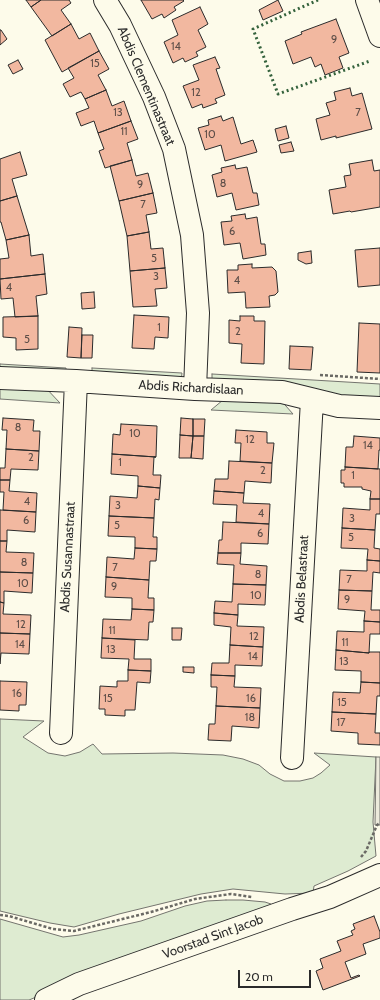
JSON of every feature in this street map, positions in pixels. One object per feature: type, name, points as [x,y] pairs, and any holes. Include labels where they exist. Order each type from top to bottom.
[{"type":"street","name":"Abdis Clementinastraat","points":[[105,0],[120,25],[154,98],[174,149],[192,235],[198,313],[195,389]]},
{"type":"street","points":[[367,0],[380,36]]},
{"type":"street","name":"Abdis Richardislaan","points":[[0,378],[76,381],[195,389],[282,392],[339,406],[380,408]]},
{"type":"street","name":"Abdis Susannastraat","points":[[61,733],[76,381]]},
{"type":"street","name":"Abdis Belastraat","points":[[292,758],[312,400]]},
{"type":"street","name":"Voorstad Sint Jacob","points":[[46,1000],[79,984],[330,897],[380,876]]},
{"type":"path","points":[[357,863],[366,851],[377,825],[380,823]]},
{"type":"path","points":[[0,915],[9,916],[54,929],[74,932],[195,899],[231,894],[252,897]]},
{"type":"green space","points":[[0,364],[66,368],[66,375],[0,370]]},
{"type":"green space","points":[[92,368],[182,373],[181,382],[92,378]]},
{"type":"green space","points":[[212,374],[380,384],[380,399],[342,397],[212,382]]},
{"type":"green space","points":[[0,384],[44,386],[60,403],[0,399]]},
{"type":"green space","points":[[229,395],[278,397],[293,414],[211,410]]},
{"type":"green space","points":[[0,719],[44,721],[23,737],[48,753],[65,756],[80,752],[93,744],[102,754],[173,753],[223,755],[243,759],[259,765],[270,774],[284,781],[300,781],[313,778],[330,765],[314,753],[376,757],[373,822],[376,856],[348,871],[314,886],[313,893],[285,894],[233,889],[201,894],[119,914],[74,927],[0,911]]},
{"type":"green space","points":[[226,900],[265,902],[271,904],[272,907],[80,979],[29,1000],[0,1000],[0,919],[63,937],[79,935],[141,921],[185,906],[207,901]]},
{"type":"shaded area","points":[[376,757],[380,757],[380,825],[375,825]]},
{"type":"building","points":[[26,0],[41,0],[31,7]]},
{"type":"building","points":[[41,0],[69,0],[71,3],[61,10],[71,24],[52,36],[31,7]]},
{"type":"building","points":[[141,0],[184,1],[174,7],[176,10],[164,18],[162,14],[152,19]]},
{"type":"building","points":[[278,0],[283,11],[263,20],[259,10]]},
{"type":"building","points":[[200,7],[208,24],[198,30],[206,47],[196,52],[198,56],[185,62],[183,58],[173,63],[164,42],[178,35],[172,20]]},
{"type":"building","points":[[336,19],[349,53],[339,57],[343,68],[325,75],[321,64],[315,67],[311,57],[293,64],[285,41],[302,34],[301,32]]},
{"type":"building","points":[[71,24],[79,39],[90,33],[99,51],[62,72],[45,40]]},
{"type":"building","points":[[0,30],[7,39],[0,45]]},
{"type":"building","points":[[99,51],[109,69],[98,75],[106,90],[85,99],[81,92],[70,97],[63,84],[74,78],[68,68]]},
{"type":"building","points":[[215,57],[220,68],[216,69],[225,95],[215,99],[217,103],[203,108],[202,104],[192,108],[183,86],[199,80],[193,65]]},
{"type":"building","points":[[18,60],[23,69],[13,74],[8,65]]},
{"type":"building","points":[[350,88],[352,96],[362,93],[372,129],[336,138],[336,136],[321,140],[316,119],[330,115],[326,103],[336,100],[334,92]]},
{"type":"building","points":[[106,90],[112,106],[124,101],[131,121],[98,133],[94,121],[81,126],[76,113],[89,108],[85,99]]},
{"type":"building","points":[[221,116],[223,121],[233,117],[241,144],[253,140],[257,152],[225,161],[221,145],[205,150],[198,128],[209,125],[208,120]]},
{"type":"building","points":[[131,121],[138,139],[127,143],[132,160],[105,168],[99,151],[104,149],[98,133]]},
{"type":"building","points":[[286,126],[289,138],[278,141],[275,129]]},
{"type":"building","points":[[291,142],[294,151],[281,153],[279,145]]},
{"type":"building","points":[[20,152],[27,175],[12,179],[17,196],[0,201],[0,159]]},
{"type":"building","points":[[132,160],[136,176],[148,173],[153,193],[119,201],[110,166]]},
{"type":"building","points":[[372,160],[374,171],[380,170],[380,207],[333,214],[329,190],[346,187],[344,176],[351,175],[349,164]]},
{"type":"building","points":[[235,165],[236,169],[247,167],[253,193],[257,193],[259,205],[236,210],[232,193],[217,197],[212,175],[222,172],[221,168]]},
{"type":"building","points":[[153,193],[157,213],[146,215],[149,232],[127,236],[119,201]]},
{"type":"building","points":[[17,196],[29,235],[6,240],[0,222],[0,201]]},
{"type":"building","points":[[245,214],[246,219],[257,217],[261,244],[265,244],[266,255],[243,259],[240,243],[224,245],[221,222],[232,221],[231,216]]},
{"type":"building","points":[[149,232],[151,249],[163,248],[165,268],[130,271],[127,236]]},
{"type":"building","points":[[29,235],[31,256],[43,254],[45,274],[0,279],[0,259],[9,258],[6,240]]},
{"type":"building","points":[[380,248],[380,285],[358,287],[355,250]]},
{"type":"building","points":[[311,251],[312,263],[306,264],[298,260],[298,253]]},
{"type":"building","points":[[252,264],[252,268],[272,267],[276,271],[278,292],[275,295],[269,296],[270,307],[246,308],[245,292],[228,293],[227,270],[238,270],[238,265]]},
{"type":"building","points":[[165,268],[167,288],[155,289],[157,306],[133,307],[130,271]]},
{"type":"building","points":[[45,274],[47,294],[36,296],[38,316],[15,317],[13,298],[1,299],[0,279]]},
{"type":"building","points":[[94,292],[95,308],[82,309],[81,293]]},
{"type":"building","points":[[134,315],[169,317],[168,338],[155,337],[154,349],[132,348]]},
{"type":"building","points":[[38,316],[38,349],[16,350],[16,338],[3,337],[3,317]]},
{"type":"building","points":[[240,316],[254,316],[254,321],[265,321],[264,364],[241,363],[242,344],[229,343],[229,320],[240,321]]},
{"type":"building","points":[[359,323],[380,324],[380,373],[357,372]]},
{"type":"building","points":[[69,327],[82,328],[81,358],[67,357]]},
{"type":"building","points":[[82,335],[93,335],[92,358],[81,358]]},
{"type":"building","points":[[290,346],[313,347],[311,370],[289,369]]},
{"type":"building","points":[[3,418],[34,420],[33,431],[40,431],[39,451],[6,449],[7,430],[2,430]]},
{"type":"building","points":[[181,418],[193,419],[193,436],[180,435]]},
{"type":"building","points":[[193,419],[205,419],[204,436],[193,436]]},
{"type":"building","points":[[121,424],[157,426],[156,457],[112,454],[113,434],[120,435]]},
{"type":"building","points":[[236,430],[267,432],[267,443],[274,443],[272,463],[240,461],[241,443],[235,443]]},
{"type":"building","points":[[180,435],[193,436],[191,458],[179,458]]},
{"type":"building","points":[[193,436],[204,436],[203,459],[191,458]]},
{"type":"building","points":[[354,436],[380,438],[378,469],[345,467],[346,447],[353,447]]},
{"type":"building","points":[[6,449],[39,451],[38,470],[11,469],[10,480],[0,480],[0,468],[5,468]]},
{"type":"building","points":[[112,454],[156,457],[154,457],[153,475],[161,475],[160,488],[138,486],[138,476],[111,474]]},
{"type":"building","points":[[229,461],[272,463],[271,483],[245,481],[244,493],[214,491],[215,479],[228,479]]},
{"type":"building","points":[[345,467],[380,469],[380,499],[370,499],[371,491],[362,489],[362,487],[344,487],[344,483],[341,483],[341,470],[345,470]]},
{"type":"building","points":[[0,480],[10,480],[9,491],[37,493],[36,512],[3,510],[4,492],[0,492]]},
{"type":"building","points":[[138,486],[160,488],[159,500],[155,499],[154,518],[109,516],[110,496],[137,498]]},
{"type":"building","points":[[214,491],[244,493],[243,503],[270,504],[269,524],[236,522],[237,505],[213,504]]},
{"type":"building","points":[[370,499],[380,499],[380,514],[376,514],[375,530],[342,528],[343,508],[370,510]]},
{"type":"building","points":[[0,510],[36,512],[35,532],[7,530],[7,541],[0,541]]},
{"type":"building","points":[[109,516],[154,518],[153,537],[157,537],[157,549],[135,548],[135,537],[108,536]]},
{"type":"building","points":[[223,522],[269,524],[268,544],[241,543],[241,553],[218,553],[219,540],[222,540]]},
{"type":"building","points":[[342,528],[375,530],[374,548],[380,549],[380,561],[367,560],[368,549],[341,548]]},
{"type":"building","points":[[0,541],[7,541],[6,552],[34,553],[33,573],[0,572]]},
{"type":"building","points":[[135,548],[157,549],[156,561],[150,561],[149,580],[106,577],[107,557],[134,559]]},
{"type":"building","points":[[218,553],[241,553],[240,564],[267,566],[266,585],[233,584],[234,565],[217,564]]},
{"type":"building","points":[[367,560],[380,561],[380,573],[373,572],[372,591],[339,590],[340,570],[367,571]]},
{"type":"building","points":[[0,572],[33,573],[32,593],[4,591],[4,603],[0,602]]},
{"type":"building","points":[[106,577],[149,580],[148,598],[154,598],[154,610],[132,609],[132,598],[105,597]]},
{"type":"building","points":[[233,584],[266,585],[265,605],[238,604],[238,615],[214,613],[215,601],[232,602]]},
{"type":"building","points":[[339,590],[372,591],[371,610],[380,610],[380,622],[364,621],[365,611],[338,609]]},
{"type":"building","points":[[0,602],[4,603],[3,614],[31,615],[30,634],[0,633]]},
{"type":"building","points":[[132,609],[154,610],[153,622],[149,622],[148,640],[102,638],[103,619],[131,620]]},
{"type":"building","points":[[214,613],[238,615],[237,626],[264,627],[263,647],[230,645],[231,627],[214,625]]},
{"type":"building","points":[[364,621],[380,622],[380,634],[370,634],[369,653],[336,650],[337,631],[364,632]]},
{"type":"building","points":[[172,628],[182,628],[181,640],[172,640]]},
{"type":"building","points":[[0,633],[30,634],[29,654],[1,653],[0,664]]},
{"type":"building","points":[[102,638],[135,640],[134,659],[151,659],[151,671],[128,670],[129,659],[101,658]]},
{"type":"building","points":[[230,645],[263,647],[262,666],[235,665],[235,676],[211,675],[212,663],[229,663]]},
{"type":"building","points":[[336,650],[369,653],[380,652],[380,683],[361,682],[361,671],[335,670]]},
{"type":"building","points":[[183,667],[194,667],[194,673],[183,672]]},
{"type":"building","points":[[128,670],[151,671],[150,683],[137,682],[135,710],[125,710],[125,716],[105,715],[105,709],[99,709],[100,686],[117,687],[117,681],[128,681]]},
{"type":"building","points":[[211,675],[235,676],[234,687],[261,688],[260,708],[216,706],[217,687],[211,687]]},
{"type":"building","points":[[0,681],[27,682],[26,705],[19,705],[19,711],[0,710]]},
{"type":"building","points":[[361,682],[380,683],[380,696],[377,696],[376,714],[332,712],[333,692],[360,693]]},
{"type":"building","points":[[216,706],[260,708],[259,728],[232,726],[231,741],[208,740],[209,724],[215,724]]},
{"type":"building","points":[[332,712],[376,714],[375,733],[380,733],[380,745],[358,744],[358,733],[331,731]]},
{"type":"building","points":[[374,916],[380,932],[380,938],[363,944],[366,954],[345,962],[351,978],[360,976],[323,990],[316,971],[323,968],[320,959],[341,951],[337,941],[353,935],[351,931],[355,929],[353,924]]},
{"type":"hedge","points":[[318,0],[253,29],[278,94],[370,61]]}]
